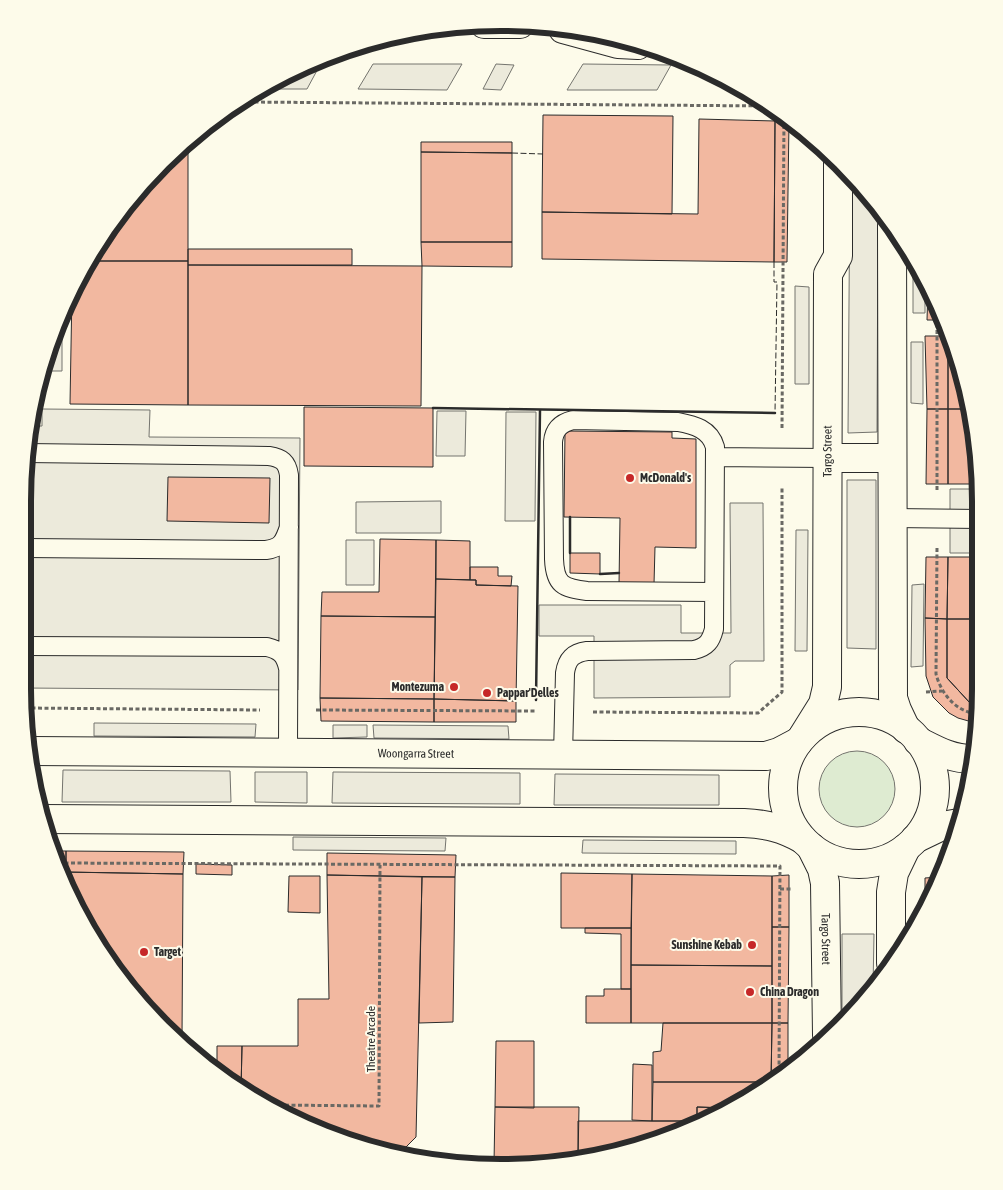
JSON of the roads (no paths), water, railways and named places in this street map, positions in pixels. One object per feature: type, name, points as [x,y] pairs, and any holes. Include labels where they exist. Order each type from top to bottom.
[{"type":"street","name":"Targo Street","points":[[800,739],[823,704],[827,687],[828,274],[838,256],[838,173]]},
{"type":"street","points":[[891,951],[894,873],[911,843],[927,821],[934,801],[934,780],[929,759],[897,710],[894,698],[892,240]]},
{"type":"street","points":[[828,458],[892,458]]},
{"type":"street","points":[[806,843],[790,822],[784,802],[783,781],[787,760],[800,739],[818,724],[835,716],[853,712],[872,714],[890,719],[943,754],[966,759]]},
{"type":"street","name":"Woongarra Street","points":[[35,751],[766,756],[779,752],[800,739]]},
{"type":"street","points":[[50,819],[754,823],[777,827],[828,858],[848,863],[869,863],[888,858],[942,826],[952,824]]},
{"type":"street","name":"Targo Street","points":[[806,843],[822,869],[825,883],[827,1028]]},
{"type":"lane","points":[[563,755],[565,673],[566,664],[571,657],[578,652],[587,650],[694,650],[708,644],[714,629],[715,446],[713,438],[707,432],[694,425],[678,422],[573,420],[565,422],[558,427],[554,434],[554,560],[555,574],[562,585],[587,591],[714,592]]},
{"type":"lane","points":[[34,453],[278,457],[284,461],[289,475],[288,752]]},
{"type":"lane","points":[[715,457],[828,458]]},
{"type":"lane","points":[[893,518],[972,519]]},
{"type":"lane","points":[[31,548],[266,550],[275,549],[282,543],[289,527]]},
{"type":"lane","points":[[31,646],[267,647],[282,653],[286,658],[288,668]]},
{"type":"place","name":"McDonald's","points":[[630,478]]},
{"type":"place","name":"Montezuma","points":[[454,687]]},
{"type":"place","name":"Pappar'Delles","points":[[487,693]]},
{"type":"place","name":"Sunshine Kebab","points":[[752,945]]},
{"type":"place","name":"Target","points":[[144,952]]},
{"type":"place","name":"China Dragon","points":[[750,992]]}]
